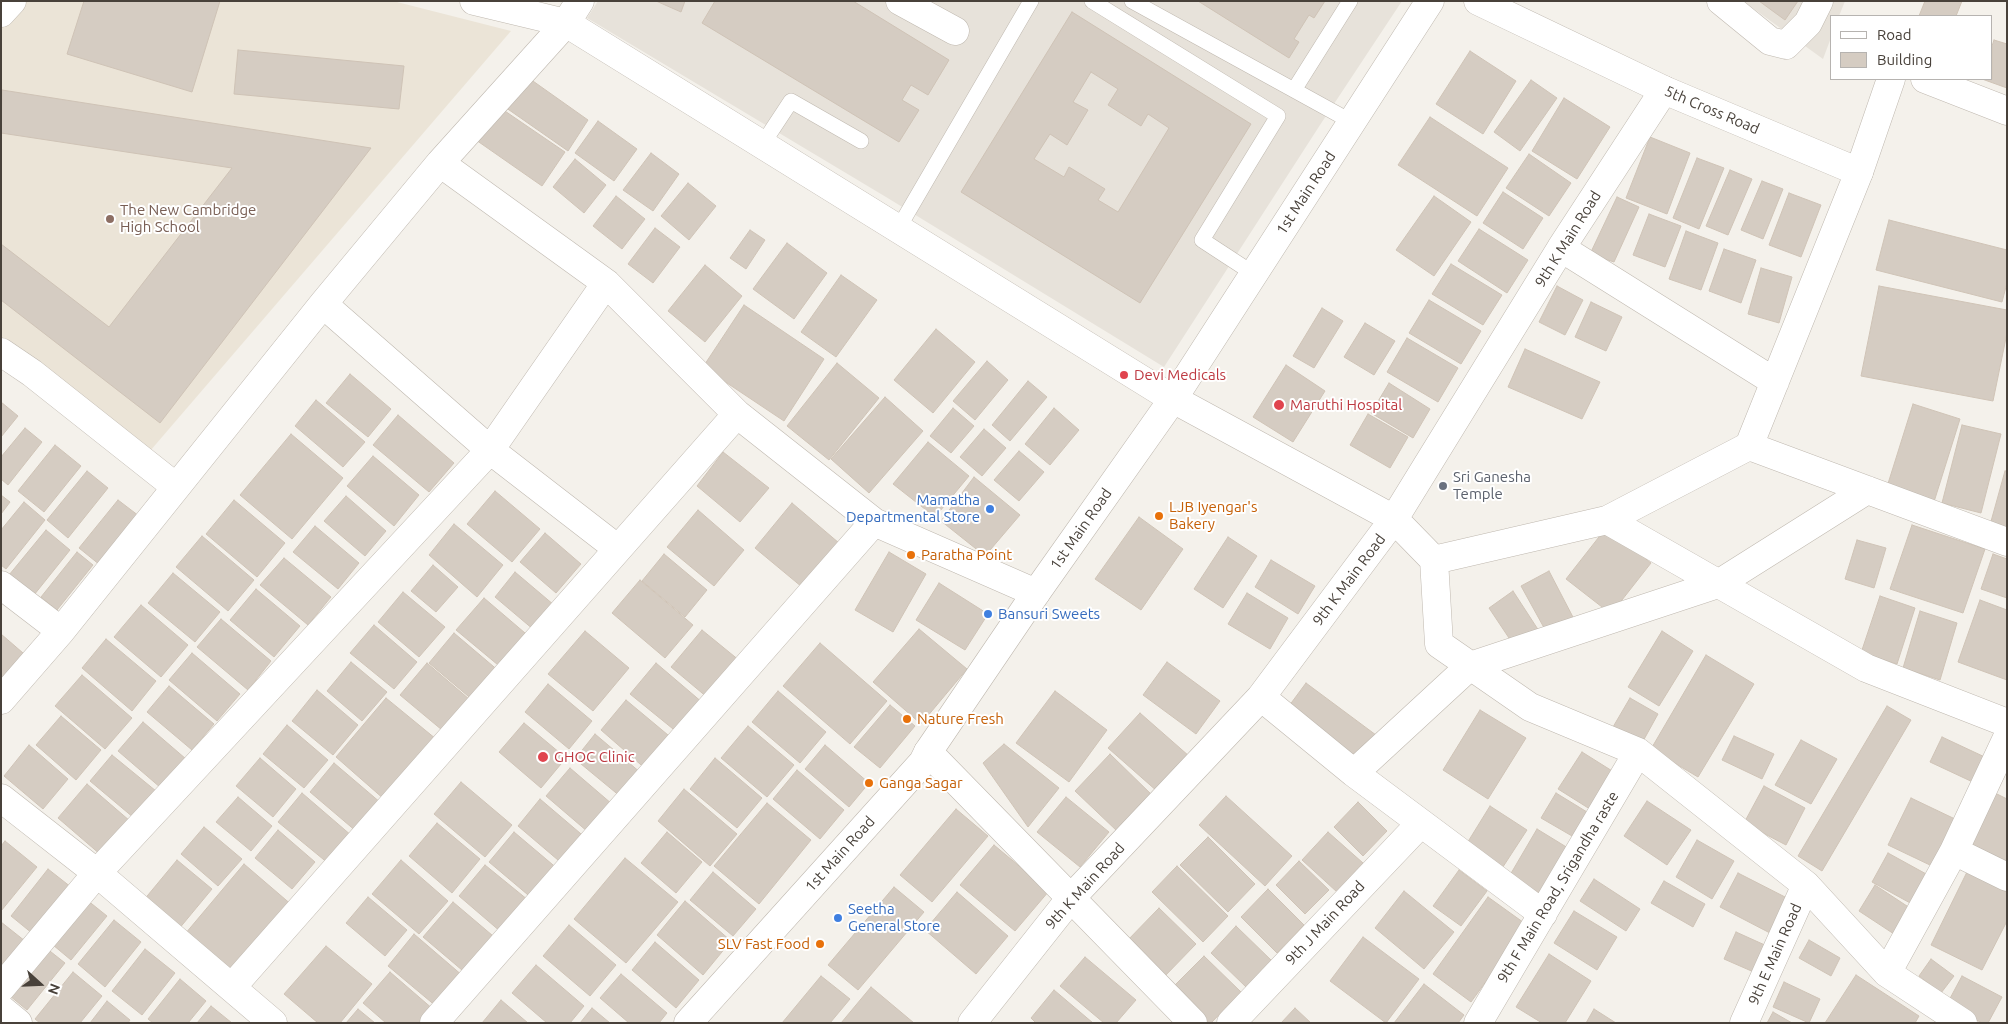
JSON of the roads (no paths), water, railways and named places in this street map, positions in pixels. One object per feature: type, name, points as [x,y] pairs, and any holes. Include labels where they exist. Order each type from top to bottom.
[{"type":"street","points":[[1,13],[12,1]]},
{"type":"street","points":[[474,1],[573,12],[762,145],[1173,399],[1394,518],[1434,560],[1439,644],[1530,708],[1638,752],[1806,885],[1887,973],[1963,1023]]},
{"type":"street","points":[[900,1],[955,31]]},
{"type":"street","name":"1st Main Road","points":[[688,1023],[923,762],[1036,593],[1173,399],[1430,1]]},
{"type":"street","name":"5th Cross Road","points":[[1478,1],[1664,90],[1859,172]]},
{"type":"street","points":[[1721,1],[1770,41],[1786,45],[1808,23],[1819,1]]},
{"type":"street","points":[[1,700],[61,630],[440,163],[573,12]]},
{"type":"street","points":[[1434,560],[1607,520],[1749,446],[1859,172],[1891,80]]},
{"type":"street","points":[[1928,80],[2007,111]]},
{"type":"street","name":"9th K Main Road","points":[[972,1023],[1070,899],[1261,697],[1394,518],[1561,248],[1664,90]]},
{"type":"street","points":[[440,163],[606,283],[737,414],[874,522],[1036,593]]},
{"type":"street","points":[[1561,248],[1775,382]]},
{"type":"street","points":[[1,988],[97,873],[490,450],[606,283]]},
{"type":"street","points":[[324,304],[490,450],[618,549]]},
{"type":"street","points":[[1,352],[32,373],[176,487]]},
{"type":"street","points":[[232,987],[737,414]]},
{"type":"street","points":[[1749,446],[2007,542]]},
{"type":"street","points":[[1354,773],[1470,666],[1718,584],[1867,490]]},
{"type":"street","points":[[1607,520],[1866,668],[2007,723]]},
{"type":"street","points":[[434,1023],[874,522]]},
{"type":"street","points":[[1,585],[61,630]]},
{"type":"street","points":[[1261,697],[1420,824],[1542,914]]},
{"type":"street","points":[[1887,973],[1954,851],[2007,738]]},
{"type":"street","points":[[928,752],[1193,1023]]},
{"type":"street","name":"9th F Main Road, Srigandha raste","points":[[1478,1023],[1638,752]]},
{"type":"street","points":[[1,798],[97,873],[273,1023]]},
{"type":"street","name":"9th J Main Road","points":[[1231,1023],[1420,824]]},
{"type":"street","points":[[1954,851],[2007,877]]},
{"type":"street","name":"9th E Main Road","points":[[1744,1023],[1806,885]]},
{"type":"street","points":[[1,1009],[18,1023]]},
{"type":"lane","points":[[898,229],[1032,1]]},
{"type":"lane","points":[[1092,1],[1278,116],[1202,240],[1254,274]]},
{"type":"lane","points":[[1132,1],[1352,122]]},
{"type":"lane","points":[[1294,90],[1350,1]]},
{"type":"lane","points":[[762,145],[791,101],[861,141]]},
{"type":"place","name":"The New Cambridge High School","points":[[110,219]]},
{"type":"place","name":"Devi Medicals","points":[[1124,375]]},
{"type":"place","name":"Maruthi Hospital","points":[[1279,405]]},
{"type":"place","name":"Sri Ganesha Temple","points":[[1443,486]]},
{"type":"place","name":"Mamatha Departmental Store","points":[[990,509]]},
{"type":"place","name":"LJB Iyengar's Bakery","points":[[1159,516]]},
{"type":"place","name":"Paratha Point","points":[[911,555]]},
{"type":"place","name":"Bansuri Sweets","points":[[988,614]]},
{"type":"place","name":"Nature Fresh","points":[[907,719]]},
{"type":"place","name":"GHOC Clinic","points":[[543,757]]},
{"type":"place","name":"Ganga Sagar","points":[[869,783]]},
{"type":"place","name":"Seetha General Store","points":[[838,918]]},
{"type":"place","name":"SLV Fast Food","points":[[820,944]]}]
